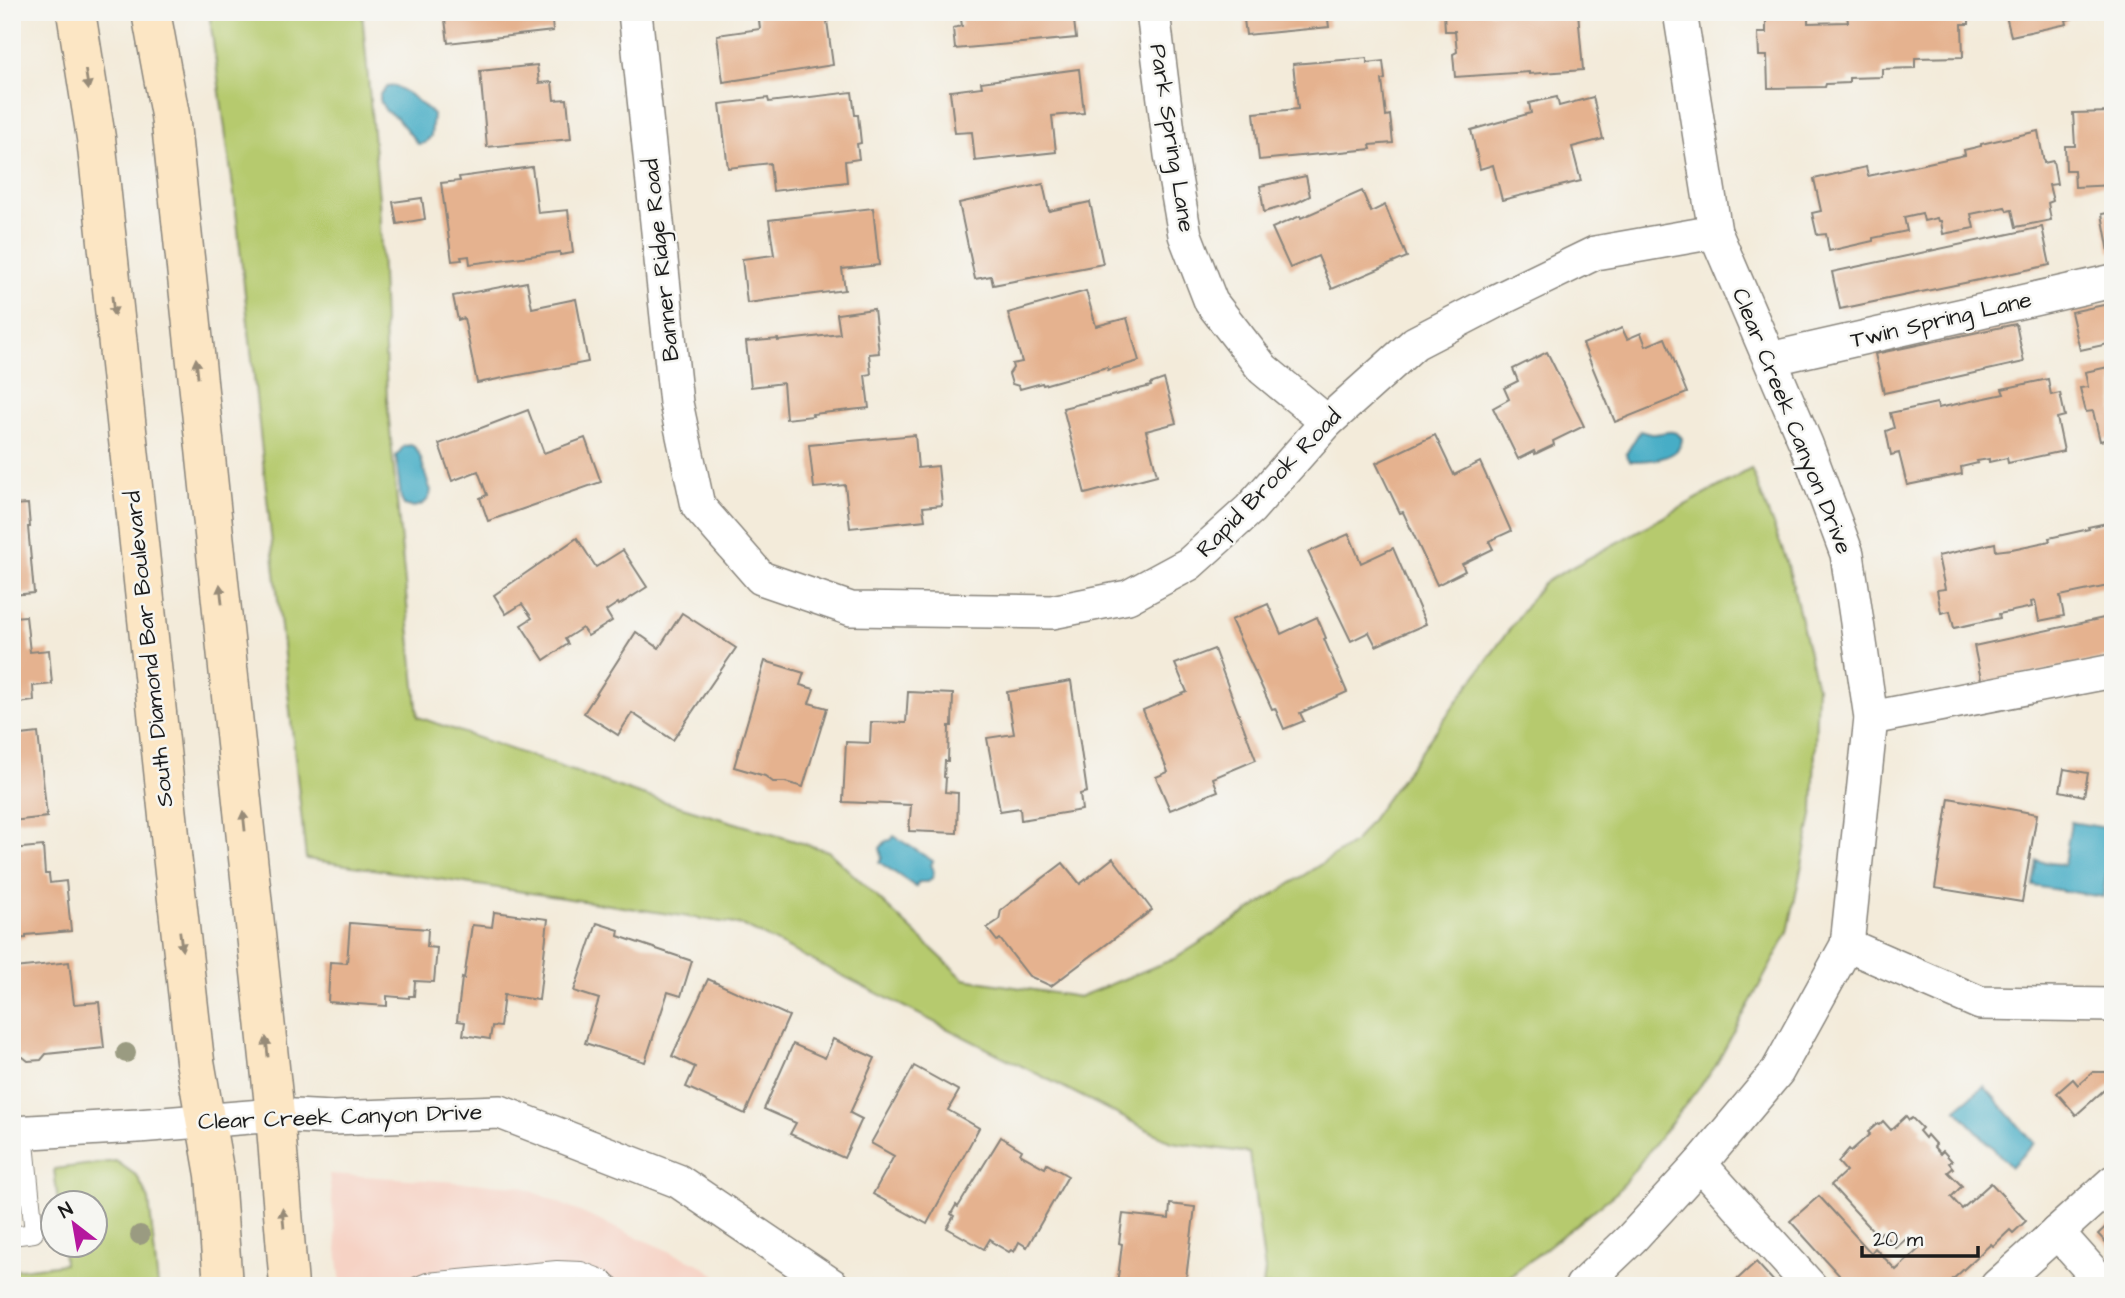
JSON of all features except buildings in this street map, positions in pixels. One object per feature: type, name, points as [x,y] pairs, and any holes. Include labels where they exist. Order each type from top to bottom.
[{"type":"main road","name":"South Diamond Bar Boulevard","points":[[76,12],[96,138],[173,873],[195,1061],[215,1175],[223,1286]]},
{"type":"main road","points":[[151,12],[170,115],[275,1115],[289,1286]]},
{"type":"street","name":"Banner Ridge Road","points":[[635,12],[676,402],[698,506]]},
{"type":"street","name":"Park Spring Lane","points":[[1153,12],[1171,156],[1185,235],[1212,302],[1263,369],[1327,422]]},
{"type":"street","name":"Clear Creek Canyon Drive","points":[[1582,1286],[1632,1238],[1700,1164],[1777,1072],[1847,945],[1871,718],[1847,554],[1806,444],[1715,232],[1680,12]]},
{"type":"street","name":"Rapid Brook Road","points":[[698,506],[761,578],[852,609],[1052,612],[1128,597],[1189,564],[1250,509],[1327,422],[1415,343],[1595,253],[1715,232]]},
{"type":"street","name":"Twin Spring Lane","points":[[1770,359],[2113,281]]},
{"type":"street","points":[[1871,718],[2113,671]]},
{"type":"street","points":[[1847,945],[1980,1003],[2113,1005]]},
{"type":"street","name":"Clear Creek Canyon Drive","points":[[18,1133],[275,1115],[332,1118],[500,1112],[678,1181],[833,1286]]},
{"type":"street","points":[[1700,1164],[1810,1286]]},
{"type":"street","points":[[1997,1286],[2113,1182]]},
{"type":"street","points":[[2057,1232],[2105,1286]]},
{"type":"lane","points":[[12,1236],[34,1233],[18,1133]]},
{"type":"lane","points":[[417,1286],[426,1282],[557,1270],[581,1271],[602,1279],[611,1286]]},
{"type":"shaded area","points":[[329,1174],[520,1186],[701,1265],[732,1286],[341,1286]]},
{"type":"green space","points":[[209,12],[362,12],[379,199],[387,399],[418,717],[636,793],[828,851],[964,979],[1079,997],[1176,958],[1355,842],[1543,583],[1751,469],[1787,561],[1817,687],[1813,811],[1788,933],[1715,1067],[1617,1192],[1498,1286],[1263,1286],[1265,1271],[1249,1153],[1172,1142],[742,925],[306,859],[235,202]]},
{"type":"green space","points":[[116,1161],[137,1176],[149,1200],[158,1286],[12,1286],[12,1270],[64,1264],[64,1260],[108,1260],[108,1190],[56,1190],[54,1169]]},
{"type":"water","points":[[395,86],[433,114],[431,136],[425,143],[418,144],[397,118],[386,111],[380,101],[380,94],[387,87]]},
{"type":"water","points":[[1640,431],[1652,434],[1675,433],[1682,438],[1676,451],[1670,455],[1646,461],[1631,461],[1626,454]]},
{"type":"water","points":[[412,445],[419,454],[431,490],[422,505],[413,507],[404,505],[401,499],[396,456],[404,446]]},
{"type":"water","points":[[2071,822],[2113,829],[2103,897],[2033,886],[2037,861],[2064,865]]},
{"type":"water","points":[[894,836],[933,861],[931,865],[934,874],[928,882],[919,882],[916,887],[879,862],[882,857],[880,848]]},
{"type":"water","points":[[1984,1086],[2034,1143],[2011,1167],[1956,1109]]}]
